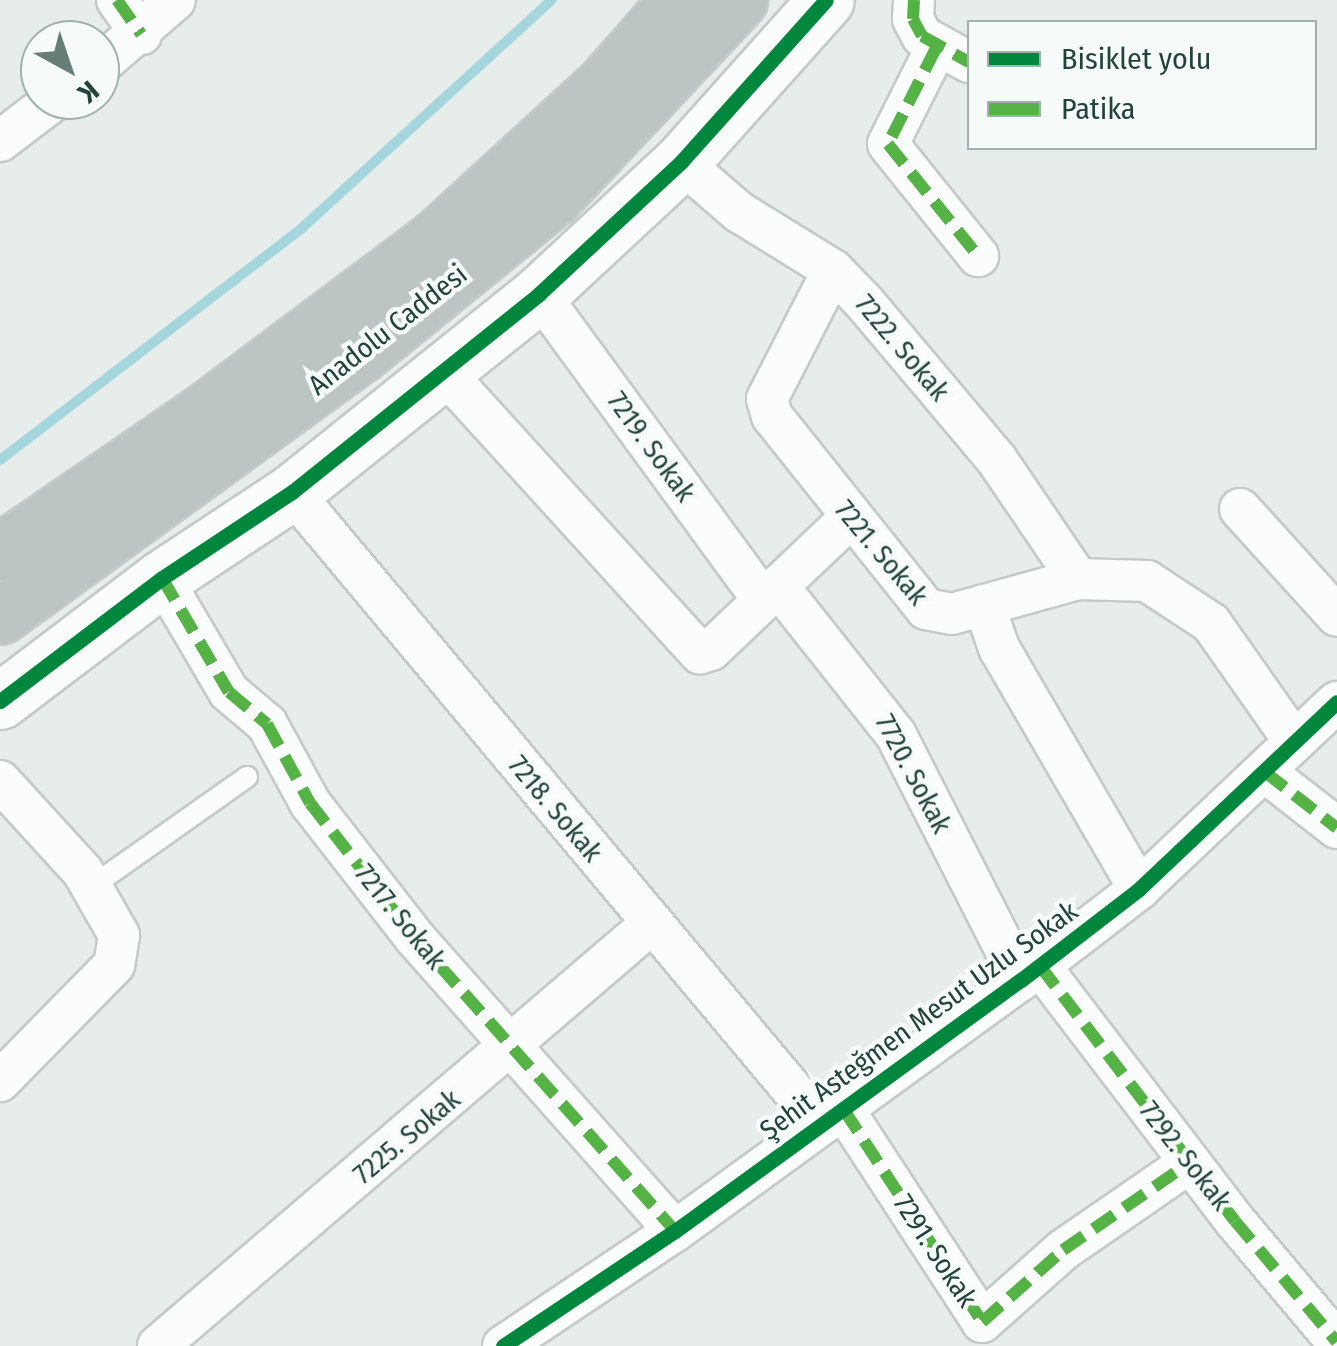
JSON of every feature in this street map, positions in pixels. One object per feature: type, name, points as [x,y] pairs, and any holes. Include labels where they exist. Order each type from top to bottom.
[{"type":"highway","name":"Anadolu Caddesi","points":[[0,552],[206,411],[436,238],[606,82],[678,0]]},
{"type":"highway","name":"Anadolu Caddesi","points":[[0,616],[361,354],[553,198],[739,0]]},
{"type":"street","points":[[117,0],[141,34]]},
{"type":"street","points":[[120,50],[174,0]]},
{"type":"street","points":[[0,702],[162,578],[292,492],[539,294],[681,162],[826,0]]},
{"type":"street","points":[[914,0],[913,19],[953,55],[888,144],[978,256]]},
{"type":"street","points":[[0,141],[28,120]]},
{"type":"street","name":"7222. Sokak","points":[[681,162],[740,212],[832,270],[996,460],[1078,579]]},
{"type":"street","name":"7221. Sokak","points":[[832,270],[767,399],[850,518],[926,609],[938,617],[984,605]]},
{"type":"street","name":"7219. Sokak","points":[[539,294],[771,593]]},
{"type":"street","points":[[444,372],[688,646],[711,650],[850,518]]},
{"type":"street","name":"7218. Sokak","points":[[292,492],[651,924],[832,1117]]},
{"type":"street","points":[[1240,510],[1337,616]]},
{"type":"street","name":"7217. Sokak","points":[[162,578],[229,692],[267,724],[310,803],[512,1049],[675,1231]]},
{"type":"street","points":[[1139,888],[1000,648],[984,605],[1078,579],[1147,581],[1181,598],[1238,655],[1294,741]]},
{"type":"street","name":"7720. Sokak","points":[[771,593],[896,735],[1030,973]]},
{"type":"street","name":"Şehit Asteğmen Mesut Uzlu Sokak","points":[[503,1346],[675,1231],[1030,973],[1139,888],[1337,702]]},
{"type":"street","points":[[1265,772],[1337,828]]},
{"type":"street","points":[[0,781],[91,887],[118,935],[114,965],[0,1081]]},
{"type":"street","name":"7225. Sokak","points":[[158,1346],[512,1049],[651,924]]},
{"type":"street","name":"7292. Sokak","points":[[1030,973],[1337,1342]]},
{"type":"street","name":"7291. Sokak","points":[[832,1117],[982,1322],[1063,1250],[1189,1163]]},
{"type":"lane","points":[[91,887],[247,777]]},
{"type":"waterway","points":[[0,460],[302,228],[552,0]]},
{"type":"marked path","points":[[117,0],[141,34]]},
{"type":"marked path","points":[[914,0],[913,19],[922,36],[967,61]]},
{"type":"marked path","points":[[936,48],[888,144],[978,256]]},
{"type":"marked path","points":[[162,578],[229,692],[267,724],[310,803],[415,938],[675,1231]]},
{"type":"marked path","points":[[1265,772],[1337,828]]},
{"type":"marked path","points":[[1040,966],[1235,1221],[1337,1342]]},
{"type":"marked path","points":[[844,1110],[982,1322],[1063,1250],[1189,1163]]},
{"type":"cycle path","points":[[0,701],[162,578],[292,492],[539,294],[681,162],[826,0]]},
{"type":"cycle path","points":[[503,1346],[675,1231],[1021,980],[1139,889],[1337,702]]}]
